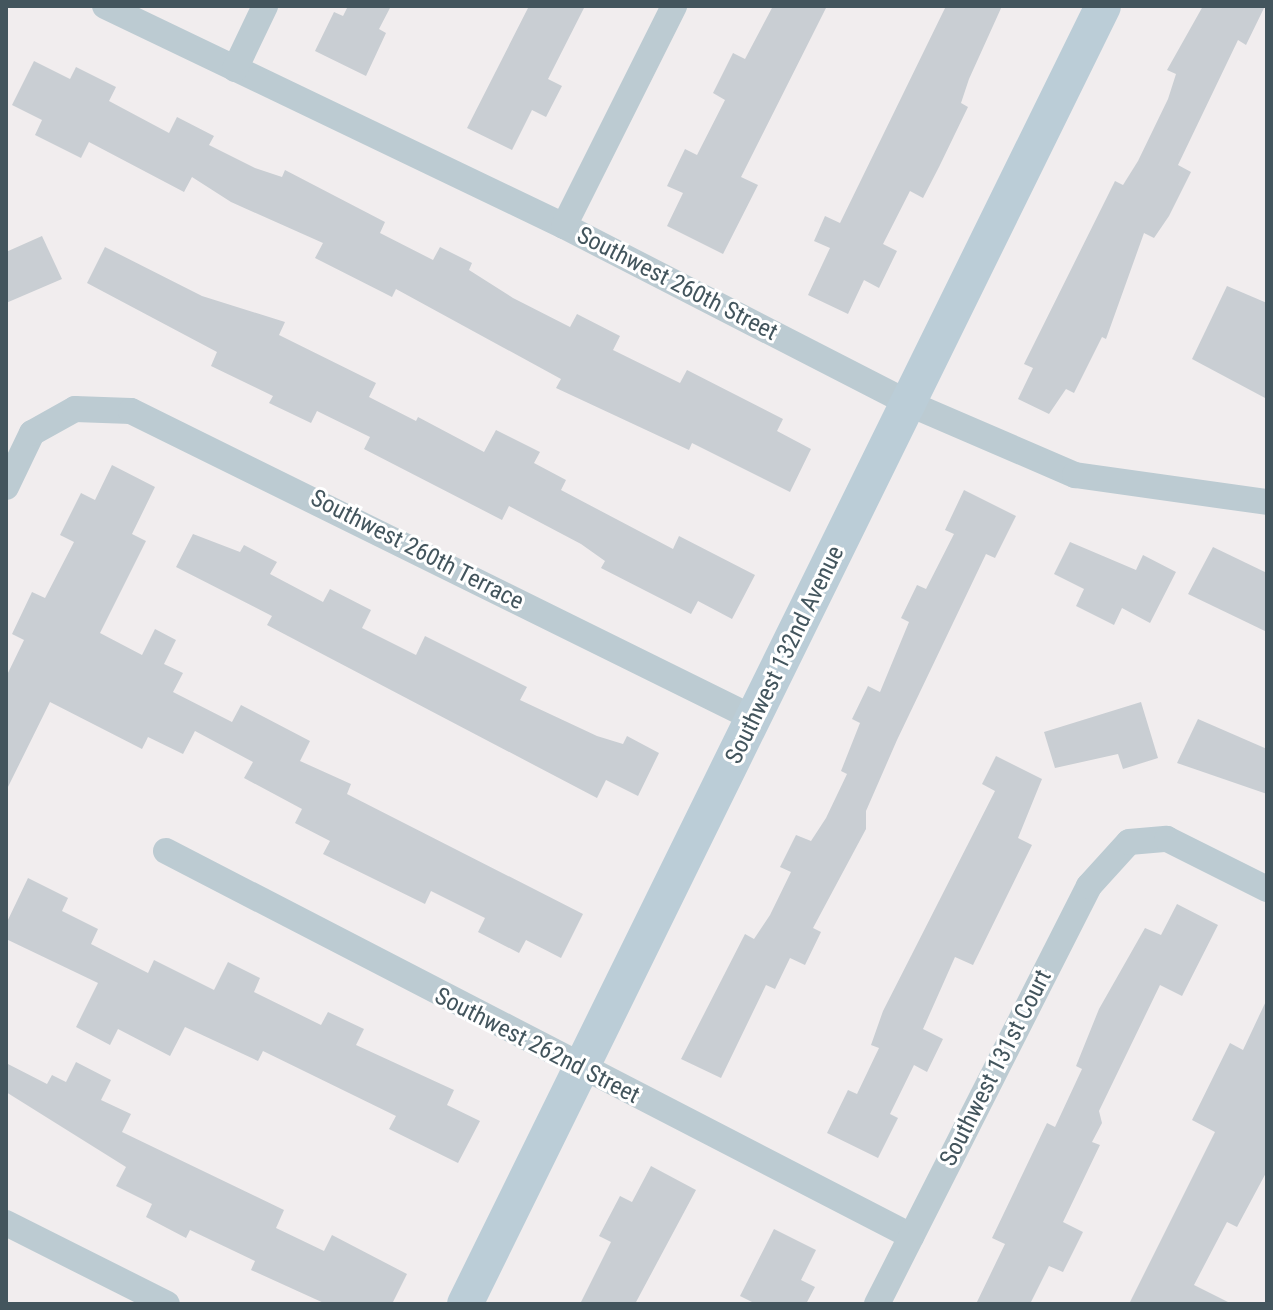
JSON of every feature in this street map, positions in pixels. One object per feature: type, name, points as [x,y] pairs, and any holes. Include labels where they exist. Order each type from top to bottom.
[{"type":"street","name":"Southwest 260th Street","points":[[105,6],[564,226],[910,404],[1075,475],[1267,502]]},
{"type":"street","points":[[235,69],[265,6]]},
{"type":"street","points":[[564,226],[674,6]]},
{"type":"street","name":"Southwest 132nd Avenue","points":[[465,1304],[585,1071],[753,718],[1103,6]]},
{"type":"street","name":"Southwest 260th Terrace","points":[[6,487],[32,433],[75,409],[131,411],[201,442],[753,718]]},
{"type":"street","name":"Southwest 131st Court","points":[[877,1304],[1089,886],[1129,842],[1167,839],[1267,889]]},
{"type":"street","name":"Southwest 262nd Street","points":[[166,851],[585,1071],[911,1236]]},
{"type":"street","points":[[6,1223],[167,1304]]},
{"type":"building","points":[[348,6],[391,6],[379,29],[386,33],[366,76],[315,51],[334,12],[343,16]]},
{"type":"building","points":[[529,6],[585,6],[548,79],[562,86],[546,117],[532,110],[512,150],[467,128]]},
{"type":"building","points":[[773,6],[827,6],[741,177],[758,185],[723,254],[667,226],[683,193],[667,186],[685,149],[697,155],[725,100],[713,93],[733,53],[745,59]]},
{"type":"building","points":[[946,6],[1002,6],[969,79],[961,103],[968,107],[939,167],[923,198],[910,191],[883,244],[897,251],[879,288],[864,280],[848,314],[808,295],[830,248],[814,241],[825,216],[840,223]]},
{"type":"building","points":[[1203,6],[1265,6],[1246,45],[1238,40],[1178,165],[1191,172],[1169,216],[1154,238],[1144,233],[1106,339],[1102,337],[1074,393],[1066,389],[1049,414],[1018,399],[1033,368],[1024,364],[1115,181],[1123,185],[1138,161],[1168,99],[1176,74],[1167,70]]},
{"type":"building","points":[[34,61],[70,79],[76,67],[116,87],[109,101],[169,133],[177,117],[214,136],[209,145],[255,168],[282,177],[285,170],[385,222],[380,233],[433,260],[440,247],[472,263],[469,270],[513,298],[570,327],[577,314],[620,336],[613,350],[680,383],[687,370],[783,419],[777,431],[811,449],[790,492],[692,443],[689,450],[556,388],[561,379],[396,289],[392,297],[315,258],[323,243],[231,202],[192,177],[184,192],[89,142],[81,158],[35,135],[42,120],[12,105]]},
{"type":"building","points":[[42,236],[62,279],[6,303],[6,252]]},
{"type":"building","points":[[105,247],[202,296],[285,322],[279,335],[376,383],[369,397],[416,421],[418,417],[484,452],[496,430],[540,452],[534,463],[566,480],[561,490],[673,549],[679,536],[755,575],[732,619],[698,601],[691,614],[601,568],[605,561],[581,544],[509,506],[502,520],[364,449],[370,437],[317,411],[311,423],[269,403],[273,396],[211,366],[217,352],[87,283]]},
{"type":"building","points":[[1227,286],[1267,303],[1267,399],[1192,359]]},
{"type":"building","points":[[112,465],[155,487],[132,534],[146,541],[100,633],[142,655],[155,629],[176,640],[164,664],[183,673],[173,692],[232,722],[241,705],[310,741],[300,761],[351,784],[347,794],[583,914],[561,958],[526,940],[519,953],[478,932],[485,918],[431,891],[425,904],[323,854],[330,841],[295,823],[302,809],[244,778],[253,762],[195,731],[183,754],[148,737],[142,749],[50,702],[6,791],[6,677],[24,640],[12,634],[32,592],[45,598],[74,542],[60,535],[81,493],[95,500]]},
{"type":"building","points":[[964,490],[1016,516],[995,558],[986,554],[897,740],[866,811],[866,829],[813,928],[821,932],[805,965],[790,958],[775,989],[766,985],[721,1078],[681,1059],[745,934],[754,939],[770,915],[791,872],[780,867],[796,835],[811,841],[826,818],[847,774],[841,771],[860,723],[852,719],[868,686],[880,692],[909,622],[901,618],[917,585],[926,589],[954,534],[945,530]]},
{"type":"building","points":[[193,534],[240,552],[244,545],[277,562],[270,574],[323,602],[330,589],[371,610],[362,628],[416,655],[425,636],[527,687],[520,700],[597,736],[623,744],[627,736],[659,753],[638,796],[606,780],[597,798],[267,625],[272,616],[176,567]]},
{"type":"building","points":[[1070,542],[1136,570],[1143,555],[1176,572],[1150,623],[1122,608],[1114,625],[1076,606],[1084,589],[1054,574]]},
{"type":"building","points":[[1213,547],[1267,573],[1267,632],[1188,594]]},
{"type":"building","points":[[1141,702],[1158,758],[1123,769],[1118,754],[1055,768],[1044,732]]},
{"type":"building","points":[[1198,719],[1267,749],[1267,794],[1177,763]]},
{"type":"building","points":[[996,756],[1042,779],[1018,838],[1032,845],[973,965],[955,957],[923,1029],[943,1039],[927,1072],[914,1065],[890,1114],[898,1118],[878,1158],[827,1133],[848,1090],[857,1094],[879,1048],[871,1045],[883,1011],[995,791],[982,784]]},
{"type":"building","points":[[28,878],[68,898],[62,911],[98,929],[91,944],[148,973],[154,960],[214,990],[228,962],[260,978],[254,992],[321,1025],[328,1012],[364,1029],[356,1045],[454,1090],[447,1105],[480,1121],[458,1163],[389,1129],[396,1116],[263,1051],[258,1061],[185,1027],[170,1056],[118,1029],[110,1045],[76,1027],[98,983],[6,939],[6,924]]},
{"type":"building","points":[[1177,904],[1218,925],[1182,996],[1160,985],[1099,1111],[1102,1123],[1092,1142],[1100,1145],[1063,1222],[1083,1232],[1063,1272],[1049,1266],[1030,1304],[976,1304],[1005,1244],[992,1238],[1047,1123],[1055,1127],[1082,1069],[1076,1066],[1099,1009],[1145,928],[1161,935]]},
{"type":"building","points":[[1267,999],[1267,1171],[1237,1227],[1227,1222],[1194,1285],[1232,1304],[1129,1304],[1215,1132],[1192,1120],[1230,1043],[1243,1050]]},
{"type":"building","points":[[76,1062],[111,1080],[101,1100],[131,1114],[122,1132],[284,1210],[276,1228],[324,1251],[332,1235],[407,1274],[392,1304],[326,1304],[251,1270],[255,1261],[190,1230],[186,1238],[146,1217],[152,1204],[116,1186],[126,1167],[6,1092],[6,1063],[47,1084],[52,1075],[66,1082]]},
{"type":"building","points":[[651,1166],[696,1190],[635,1304],[580,1304],[611,1242],[599,1236],[620,1196],[632,1202]]},
{"type":"building","points":[[774,1229],[816,1250],[801,1280],[815,1287],[806,1304],[756,1304],[740,1296]]}]
